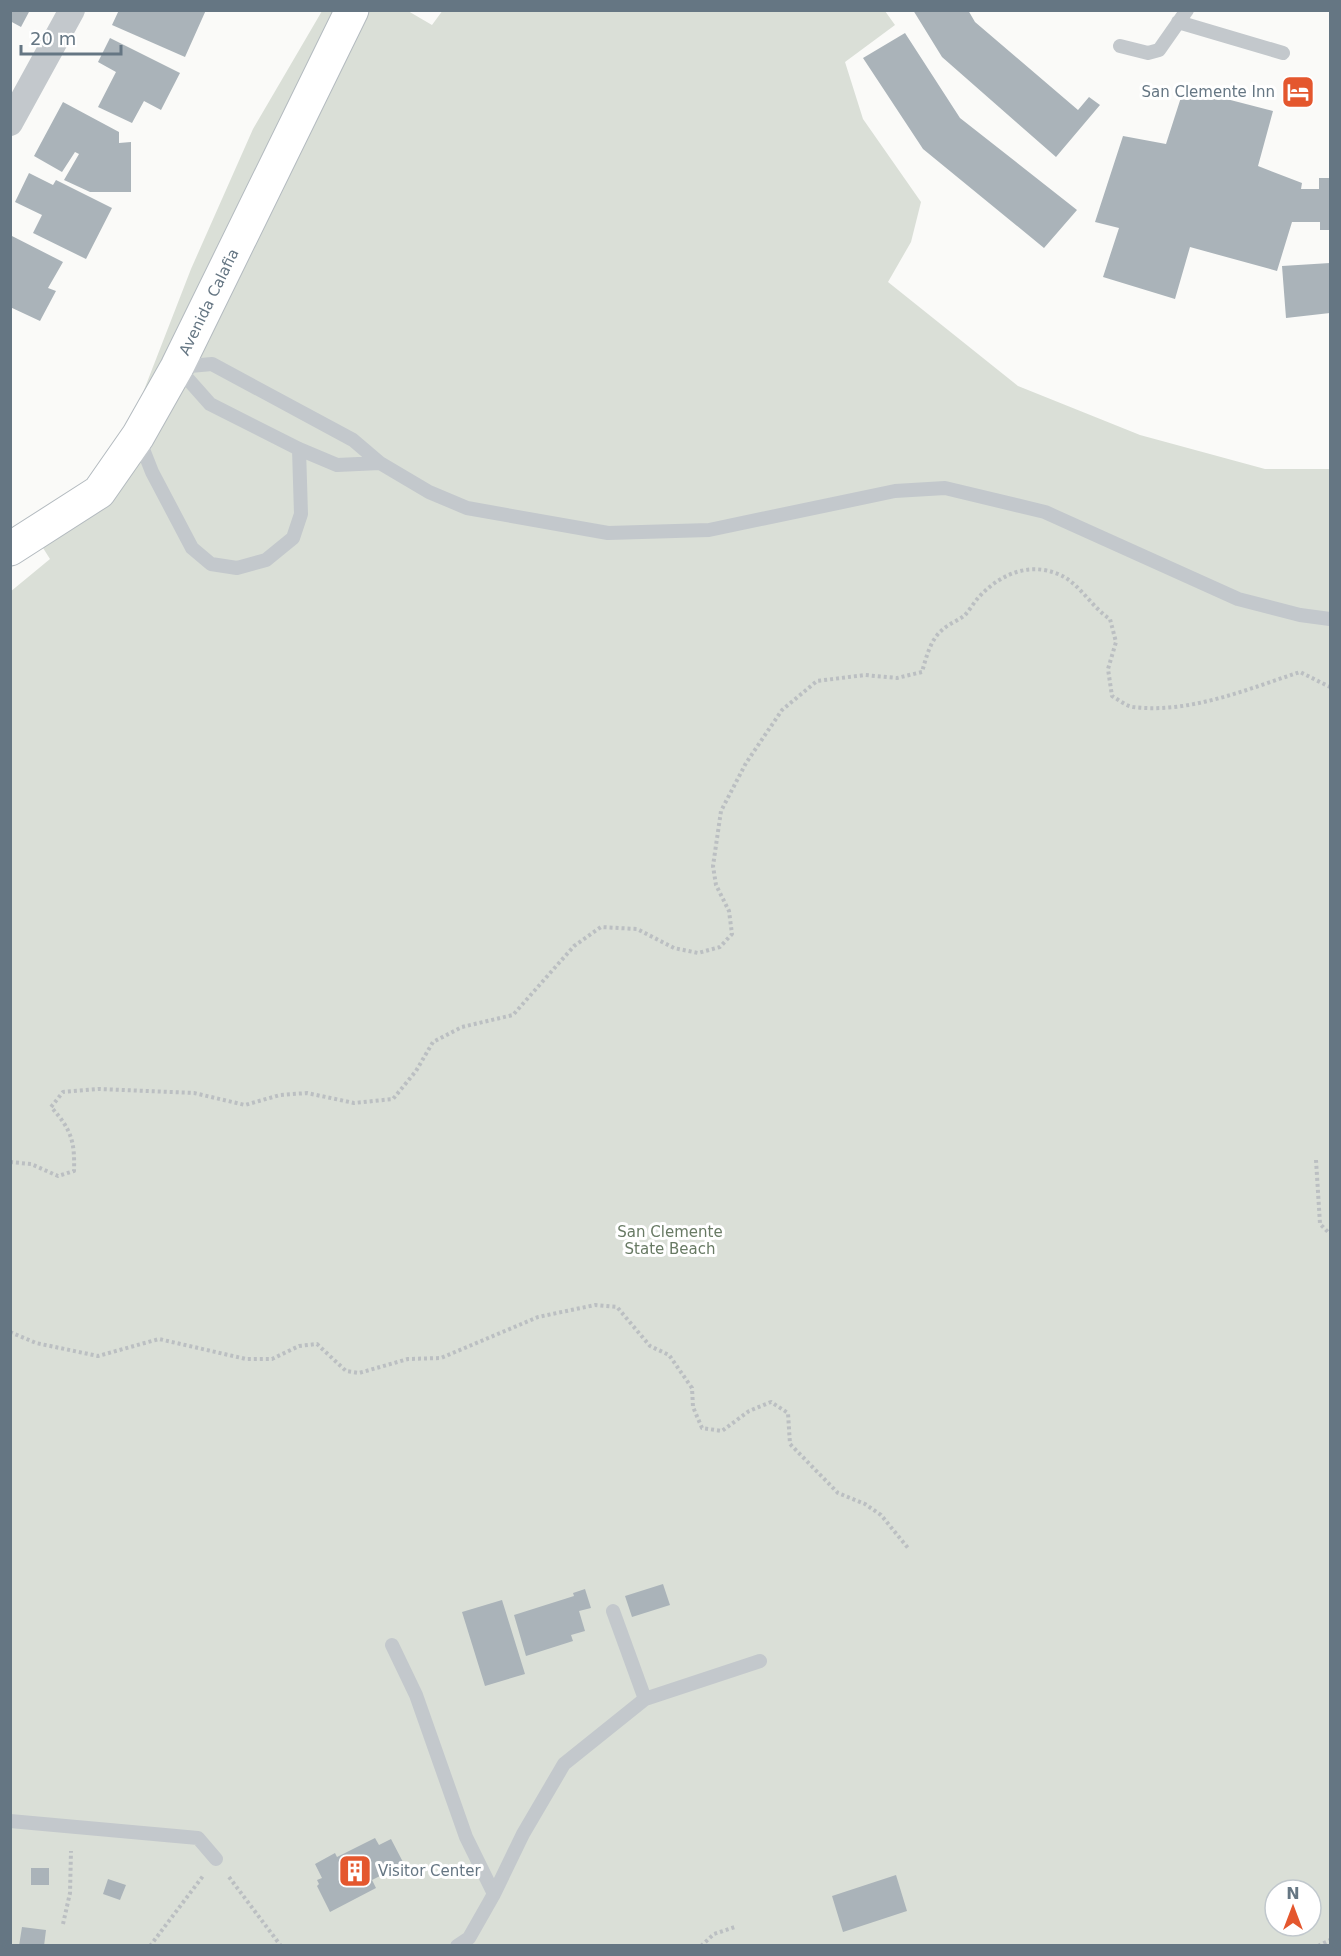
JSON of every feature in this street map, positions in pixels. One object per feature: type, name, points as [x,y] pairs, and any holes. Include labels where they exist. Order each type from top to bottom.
[{"type":"street","points":[[10,123],[72,10]]},
{"type":"street","name":"Avenida Calafia","points":[[10,549],[99,492],[138,436],[177,368],[352,10]]},
{"type":"lane","points":[[1120,46],[1148,53],[1159,50],[1187,10]]},
{"type":"lane","points":[[1178,22],[1283,53]]},
{"type":"lane","points":[[177,368],[212,364],[353,440],[380,464],[429,492],[467,508],[608,533],[709,530],[895,491],[945,488],[1045,512],[1238,599],[1300,615],[1330,619]]},
{"type":"lane","points":[[177,368],[210,404],[299,449],[337,465],[380,464]]},
{"type":"lane","points":[[138,436],[152,472],[192,548],[211,564],[237,568],[266,560],[293,538],[301,514],[299,449]]},
{"type":"lane","points":[[613,1611],[645,1699]]},
{"type":"lane","points":[[392,1645],[416,1695],[466,1837],[494,1894]]},
{"type":"lane","points":[[457,1946],[469,1938],[494,1894],[523,1834],[564,1764],[645,1699],[760,1661]]},
{"type":"lane","points":[[10,1821],[198,1838],[216,1859]]},
{"type":"path","points":[[10,1162],[31,1164],[58,1176],[74,1171],[75,1148],[67,1125],[51,1107],[63,1092],[99,1089],[194,1093],[245,1105],[280,1095],[307,1093],[354,1103],[393,1099],[416,1071],[433,1042],[462,1027],[513,1015],[574,946],[601,927],[637,929],[674,948],[698,953],[720,947],[732,934],[729,911],[716,885],[713,866],[721,811],[746,762],[783,710],[817,681],[865,675],[897,678],[922,672],[927,653],[941,631],[965,615],[980,596],[1006,574],[1036,567],[1060,574],[1098,611],[1110,619],[1116,642],[1108,669],[1112,696],[1131,707],[1176,707],[1243,691],[1300,672],[1330,687]]},
{"type":"path","points":[[1316,1160],[1320,1224],[1328,1232]]},
{"type":"path","points":[[10,1332],[36,1343],[98,1356],[159,1339],[246,1359],[272,1359],[299,1346],[317,1344],[346,1371],[359,1373],[408,1359],[441,1358],[538,1317],[595,1305],[617,1307],[650,1346],[669,1355],[692,1388],[693,1407],[702,1428],[722,1431],[748,1411],[771,1402],[788,1413],[790,1444],[838,1493],[865,1504],[881,1515],[908,1548]]},
{"type":"path","points":[[150,1946],[216,1859],[281,1946]]},
{"type":"path","points":[[63,1924],[70,1893],[70,1862]]},
{"type":"path","points":[[701,1946],[714,1934],[735,1926]]},
{"type":"path","points":[[1318,1946],[1330,1940]]},
{"type":"green space","name":"San Clemente State Beach","points":[[443,10],[885,11],[895,25],[845,62],[863,119],[921,202],[911,242],[888,282],[1018,386],[1140,435],[1265,469],[1330,469],[1330,1945],[11,1945],[10,592],[50,559],[31,529],[118,457],[191,269],[253,129],[322,11],[408,11],[432,25]]},
{"type":"building","points":[[10,10],[30,10],[21,27],[10,21]]},
{"type":"building","points":[[119,10],[206,10],[185,57],[112,25]]},
{"type":"building","points":[[913,10],[968,10],[975,22],[1078,110],[1089,97],[1100,105],[1056,157],[942,57]]},
{"type":"building","points":[[905,33],[960,118],[1077,210],[1044,248],[923,149],[863,58]]},
{"type":"building","points":[[110,38],[180,73],[161,110],[144,101],[132,123],[98,107],[116,72],[98,62]]},
{"type":"building","points":[[1184,88],[1273,111],[1258,166],[1302,183],[1301,189],[1319,189],[1319,178],[1330,178],[1330,230],[1320,230],[1320,222],[1292,222],[1277,271],[1190,247],[1175,299],[1103,277],[1119,228],[1095,222],[1123,136],[1166,144]]},
{"type":"building","points":[[63,102],[119,132],[119,143],[131,142],[131,192],[90,192],[64,180],[79,154],[75,152],[62,172],[34,156]]},
{"type":"building","points":[[29,173],[53,185],[56,180],[112,208],[86,259],[33,233],[42,215],[15,202]]},
{"type":"building","points":[[10,235],[63,262],[48,288],[56,291],[40,321],[10,307]]},
{"type":"building","points":[[1330,263],[1330,313],[1286,318],[1282,266]]},
{"type":"building","points":[[663,1584],[670,1605],[632,1617],[625,1596]]},
{"type":"building","points":[[585,1589],[591,1608],[579,1611],[585,1631],[571,1635],[573,1641],[526,1656],[514,1615],[574,1596],[573,1593]]},
{"type":"building","points":[[502,1600],[525,1674],[485,1686],[462,1612]]},
{"type":"building","name":"Visitor Center","points":[[375,1838],[379,1845],[391,1839],[404,1864],[372,1880],[376,1888],[330,1912],[317,1886],[319,1884],[317,1880],[322,1878],[315,1864],[335,1853],[337,1857]]},
{"type":"building","points":[[31,1868],[49,1868],[49,1885],[31,1885]]},
{"type":"building","points":[[896,1875],[907,1911],[843,1932],[832,1896]]},
{"type":"building","points":[[108,1879],[126,1885],[120,1900],[103,1894]]},
{"type":"building","points":[[22,1927],[46,1930],[44,1946],[19,1946]]},
{"type":"place","name":"San Clemente Inn","points":[[1298,92]]},
{"type":"place","name":"Visitor Center","points":[[355,1871]]}]
